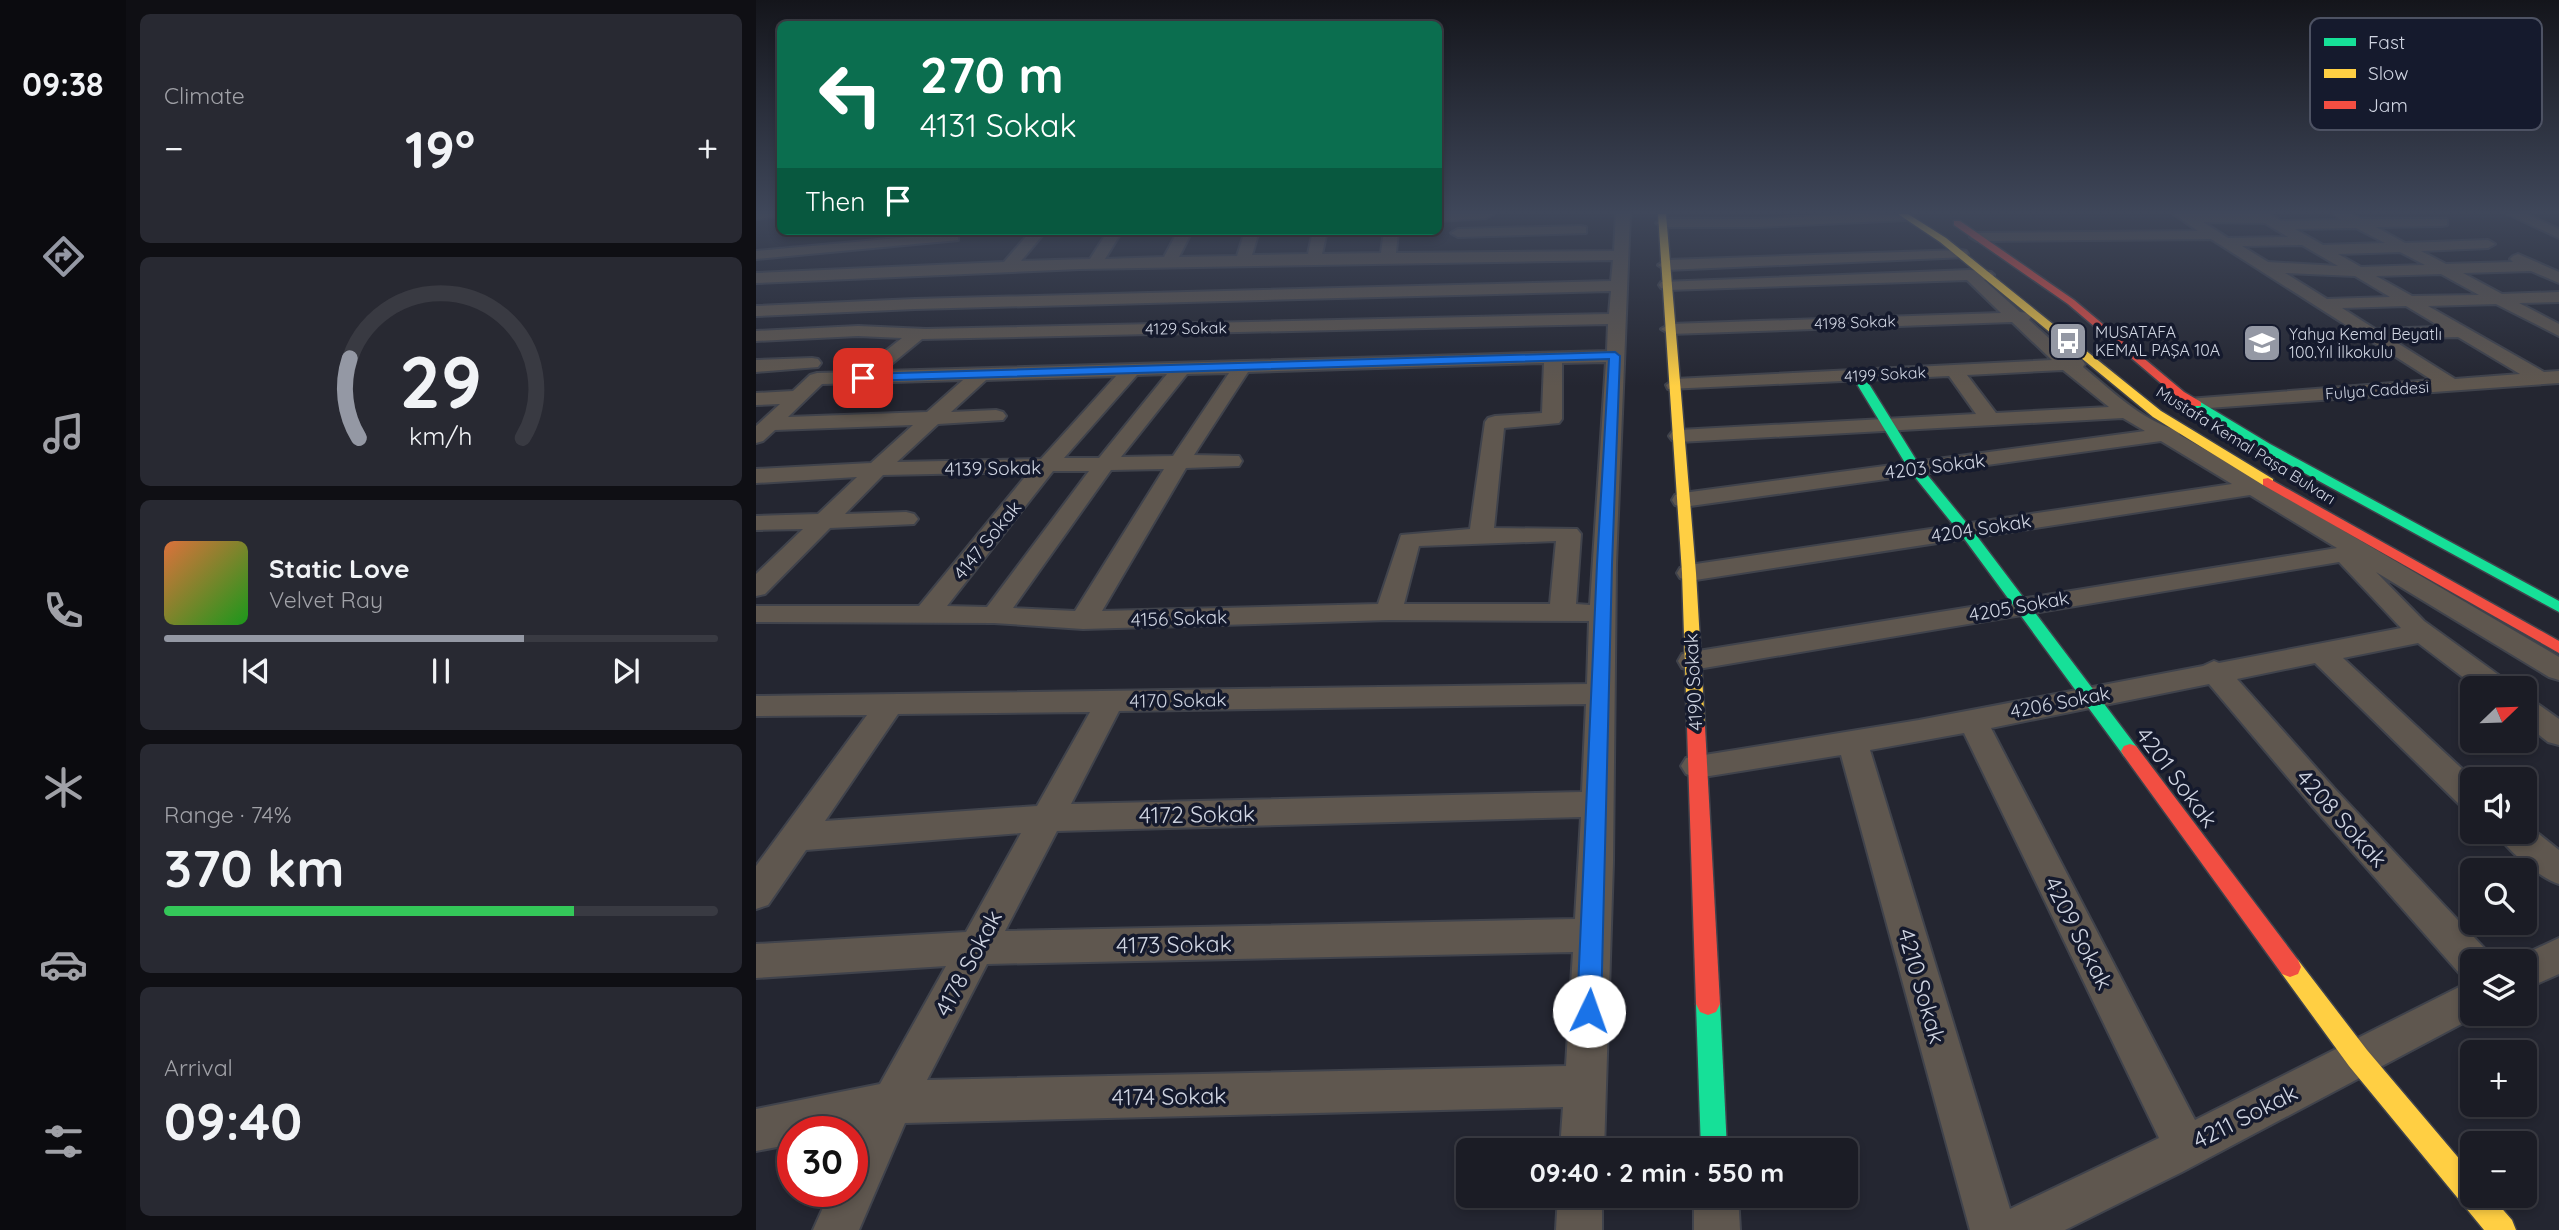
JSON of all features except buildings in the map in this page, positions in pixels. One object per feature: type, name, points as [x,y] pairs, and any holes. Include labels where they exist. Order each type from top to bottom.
[{"type":"street","points":[[756,278],[873,271]]},
{"type":"street","points":[[862,331],[929,271]]},
{"type":"street","points":[[1583,1138],[1598,804],[1603,613],[1620,271]]},
{"type":"street","name":"4190 Sokak","points":[[1666,271],[1689,573],[1713,1138]]},
{"type":"street","name":"Mustafa Kemal Paşa Bulvarı","points":[[1975,271],[2039,317],[2157,414],[2175,433]]},
{"type":"street","name":"Mustafa Kemal Paşa Bulvarı","points":[[2027,271],[2071,302],[2195,403],[2266,447],[2559,607]]},
{"type":"street","points":[[2272,271],[2452,385]]},
{"type":"street","points":[[2347,271],[2411,271]]},
{"type":"street","points":[[2448,271],[2559,331]]},
{"type":"street","points":[[2358,272],[2461,332],[2550,378]]},
{"type":"street","points":[[1667,285],[1978,275],[2015,317],[2067,365],[2127,412],[2175,433],[2357,548],[2559,670]]},
{"type":"street","points":[[756,311],[894,304],[1619,286]]},
{"type":"street","points":[[2325,304],[2559,297]]},
{"type":"street","name":"4198 Sokak","points":[[1671,329],[2039,317]]},
{"type":"street","name":"4129 Sokak","points":[[760,338],[862,331],[918,334],[1617,318]]},
{"type":"street","points":[[1335,363],[1351,324]]},
{"type":"street","points":[[2372,334],[2461,332]]},
{"type":"street","points":[[863,378],[918,334]]},
{"type":"street","points":[[756,366],[863,378],[1615,356]]},
{"type":"street","points":[[1481,535],[1495,422],[1552,419],[1553,357]]},
{"type":"street","name":"4199 Sokak","points":[[1675,385],[2095,363]]},
{"type":"street","points":[[1083,620],[1180,461],[1244,366]]},
{"type":"street","points":[[994,615],[1104,465],[1182,368]]},
{"type":"street","name":"4147 Sokak","points":[[926,616],[1045,467],[1132,370]]},
{"type":"street","points":[[1954,370],[1990,419]]},
{"type":"street","points":[[763,431],[799,397],[815,371]]},
{"type":"street","points":[[756,588],[877,469],[981,374]]},
{"type":"street","name":"4201 Sokak","points":[[1858,376],[1915,468],[1965,530],[2358,1058],[2502,1230]]},
{"type":"street","name":"Fulya Caddesi","points":[[2195,403],[2550,378]]},
{"type":"street","points":[[756,399],[799,397]]},
{"type":"street","points":[[1679,436],[2127,412]]},
{"type":"street","points":[[763,431],[996,416]]},
{"type":"street","name":"4203 Sokak","points":[[1684,500],[2175,433]]},
{"type":"street","name":"4139 Sokak","points":[[756,476],[877,469],[1231,461]]},
{"type":"street","name":"4204 Sokak","points":[[1689,573],[2262,486]]},
{"type":"street","points":[[756,523],[906,519]]},
{"type":"street","points":[[1389,612],[1409,540],[1481,535],[1569,534],[1562,613]]},
{"type":"street","points":[[2357,548],[2422,633],[2481,676]]},
{"type":"street","points":[[2357,548],[2559,648]]},
{"type":"street","name":"4205 Sokak","points":[[1692,661],[2357,548]]},
{"type":"street","name":"4156 Sokak","points":[[756,614],[994,615],[1083,620],[1389,612],[1603,613]]},
{"type":"street","name":"4206 Sokak","points":[[1697,766],[1972,720],[2214,671],[2422,633]]},
{"type":"street","points":[[2319,651],[2460,786]]},
{"type":"street","name":"4208 Sokak","points":[[2214,671],[2323,797],[2461,949]]},
{"type":"street","name":"4170 Sokak","points":[[756,706],[1600,694]]},
{"type":"street","name":"4178 Sokak","points":[[836,1230],[893,1102],[1110,701]]},
{"type":"street","points":[[756,894],[890,704]]},
{"type":"street","points":[[2538,719],[2559,734]]},
{"type":"street","name":"4209 Sokak","points":[[1972,720],[2186,1147]]},
{"type":"street","name":"4210 Sokak","points":[[1852,741],[1993,1230]]},
{"type":"street","name":"4172 Sokak","points":[[796,836],[1046,818],[1598,804]]},
{"type":"street","points":[[2528,844],[2559,870]]},
{"type":"street","name":"4173 Sokak","points":[[756,961],[976,948],[1593,935]]},
{"type":"street","points":[[2537,966],[2559,955]]},
{"type":"street","name":"4211 Sokak","points":[[2016,1230],[2186,1147],[2460,1006]]},
{"type":"street","name":"4174 Sokak","points":[[756,1130],[893,1102],[1585,1086]]},
{"type":"street","points":[[1579,1230],[1580,1208]]},
{"type":"street","points":[[1716,1208],[1717,1230]]},
{"type":"traffic: fast","points":[[1858,376],[1915,468],[1965,530],[2130,751]]},
{"type":"traffic: fast","points":[[2197,404],[2266,447],[2559,607]]},
{"type":"traffic: fast","points":[[1708,1004],[1714,1138]]},
{"type":"traffic: slow","points":[[1666,271],[1689,573],[1696,727]]},
{"type":"traffic: slow","points":[[1982,271],[2157,414],[2268,482]]},
{"type":"traffic: slow","points":[[2290,967],[2358,1058],[2502,1230]]},
{"type":"traffic: jam","points":[[2027,271],[2071,302],[2180,394],[2197,404]]},
{"type":"traffic: jam","points":[[2268,482],[2559,648]]},
{"type":"traffic: jam","points":[[1696,727],[1708,1004]]},
{"type":"traffic: jam","points":[[2130,751],[2290,967]]},
{"type":"place","name":"MUSATAFA KEMAL PAŞA 10A","points":[[2068,341]]},
{"type":"place","name":"Yahya Kemal Beyatlı 100.Yıl İlkokulu","points":[[2262,343]]},
{"type":"route","points":[[863,378],[1615,356],[1604,564],[1589,1011]]}]
